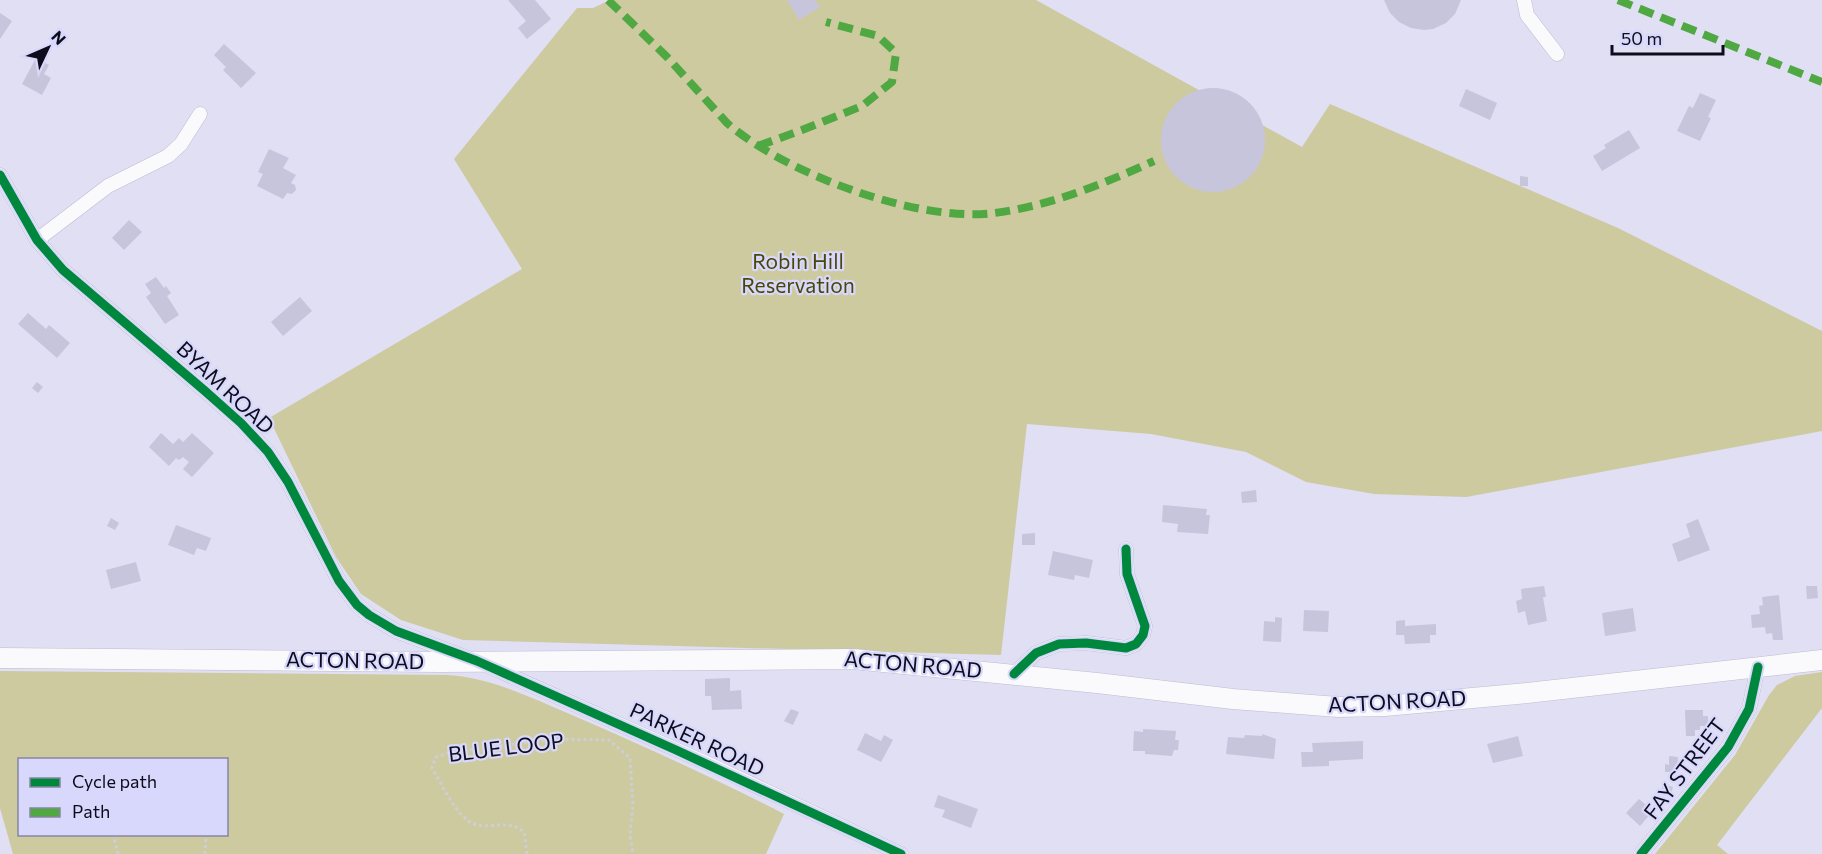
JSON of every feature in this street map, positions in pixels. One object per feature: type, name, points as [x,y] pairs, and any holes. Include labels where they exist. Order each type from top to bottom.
[{"type":"main road","name":"ACTON ROAD","points":[[0,658],[477,661],[853,659],[1014,674],[1280,704],[1361,706],[1427,703],[1822,660]]},
{"type":"street","points":[[1524,0],[1527,15],[1557,54]]},
{"type":"street","points":[[37,240],[108,186],[168,156],[180,144],[200,114]]},
{"type":"street","name":"BYAM ROAD","points":[[0,175],[37,240],[75,282],[205,391],[255,438],[279,467],[339,581],[357,605],[396,631],[477,661]]},
{"type":"street","points":[[1014,674],[1036,653],[1059,644],[1086,643],[1126,648],[1136,644],[1143,635],[1145,626],[1127,574],[1126,549]]},
{"type":"street","name":"PARKER ROAD","points":[[477,661],[713,766],[901,854]]},
{"type":"street","name":"FAY STREET","points":[[1641,854],[1728,747],[1749,709],[1758,667]]},
{"type":"path","points":[[115,836],[118,854]]},
{"type":"path","points":[[206,836],[206,854]]},
{"type":"green space","name":"Robin Hill Reservation","points":[[610,0],[1036,0],[1302,147],[1330,104],[1618,228],[1822,331],[1822,431],[1466,497],[1374,494],[1306,482],[1246,452],[1151,434],[1027,424],[1001,655],[463,640],[401,620],[361,594],[336,557],[269,418],[522,269],[454,159],[577,8],[593,8]]},
{"type":"green space","points":[[0,671],[463,677],[510,689],[626,738],[784,814],[766,854],[13,854],[0,808]]},
{"type":"green space","points":[[1822,672],[1822,708],[1717,845],[1728,854],[1655,854],[1735,755],[1777,685],[1795,676]]},
{"type":"building","points":[[508,0],[535,0],[551,19],[527,39],[518,28],[526,21]]},
{"type":"building","points":[[787,0],[815,0],[820,7],[799,20]]},
{"type":"building","points":[[1384,0],[1461,0],[1455,14],[1446,23],[1424,30],[1411,28],[1399,22],[1390,13]]},
{"type":"building","points":[[0,13],[12,21],[0,39]]},
{"type":"building","points":[[224,44],[256,73],[241,88],[223,70],[226,67],[214,55]]},
{"type":"building","points":[[36,58],[49,65],[44,74],[51,78],[42,95],[22,84]]},
{"type":"building","points":[[1213,88],[1233,92],[1250,103],[1261,120],[1265,140],[1261,160],[1250,177],[1233,188],[1213,192],[1193,188],[1176,177],[1165,160],[1161,140],[1165,120],[1176,103],[1193,92]]},
{"type":"building","points":[[1466,89],[1497,103],[1490,120],[1459,106]]},
{"type":"building","points":[[1700,93],[1716,100],[1708,117],[1711,118],[1700,141],[1677,131],[1689,106],[1693,108]]},
{"type":"building","points":[[1629,130],[1640,148],[1602,171],[1593,156],[1606,148],[1604,145]]},
{"type":"building","points":[[269,149],[289,158],[283,168],[296,175],[291,183],[295,185],[296,190],[292,194],[287,193],[283,199],[257,186],[263,174],[258,172]]},
{"type":"building","points":[[1520,176],[1528,177],[1528,186],[1520,186]]},
{"type":"building","points":[[129,220],[142,232],[124,250],[112,238]]},
{"type":"building","points":[[156,277],[171,293],[167,296],[179,315],[165,324],[146,297],[151,293],[145,284]]},
{"type":"building","points":[[300,297],[312,311],[283,336],[271,322]]},
{"type":"building","points":[[28,313],[46,329],[49,325],[70,343],[57,358],[18,324]]},
{"type":"building","points":[[37,382],[43,387],[38,393],[32,388]]},
{"type":"building","points":[[161,433],[173,444],[179,438],[183,442],[192,433],[214,453],[192,477],[183,469],[189,462],[183,457],[179,460],[176,458],[169,466],[149,447]]},
{"type":"building","points":[[1256,490],[1257,502],[1242,503],[1241,492]]},
{"type":"building","points":[[1163,505],[1207,509],[1206,515],[1210,515],[1208,534],[1177,532],[1178,524],[1162,522]]},
{"type":"building","points":[[111,518],[119,523],[115,530],[107,526]]},
{"type":"building","points":[[1698,519],[1710,550],[1678,562],[1672,544],[1690,537],[1686,524]]},
{"type":"building","points":[[176,525],[211,538],[206,551],[197,548],[194,555],[168,545]]},
{"type":"building","points":[[1035,533],[1035,545],[1022,545],[1022,534]]},
{"type":"building","points":[[1053,551],[1093,560],[1089,578],[1075,575],[1074,580],[1048,575]]},
{"type":"building","points":[[136,562],[141,581],[111,589],[106,570]]},
{"type":"building","points":[[1544,586],[1546,597],[1543,597],[1547,621],[1528,625],[1525,611],[1518,613],[1516,601],[1522,599],[1521,589]]},
{"type":"building","points":[[1806,586],[1817,586],[1818,598],[1807,599]]},
{"type":"building","points":[[1779,595],[1783,640],[1773,640],[1772,633],[1766,634],[1765,627],[1752,628],[1751,615],[1760,614],[1759,606],[1763,605],[1762,597]]},
{"type":"building","points":[[1633,608],[1636,631],[1605,636],[1602,613]]},
{"type":"building","points":[[1304,610],[1329,611],[1328,632],[1303,631]]},
{"type":"building","points":[[1275,617],[1282,618],[1281,642],[1263,641],[1264,621],[1275,622]]},
{"type":"building","points":[[1405,620],[1405,626],[1436,624],[1436,635],[1430,635],[1430,643],[1405,644],[1404,635],[1396,635],[1396,621]]},
{"type":"building","points":[[730,678],[730,691],[741,690],[742,709],[712,710],[711,696],[705,696],[705,679]]},
{"type":"building","points":[[791,709],[799,712],[793,725],[784,721]]},
{"type":"building","points":[[1685,710],[1703,710],[1703,716],[1708,716],[1708,726],[1700,726],[1700,730],[1695,730],[1695,736],[1686,736]]},
{"type":"building","points":[[1143,729],[1176,731],[1175,740],[1179,740],[1178,750],[1174,750],[1172,756],[1133,751],[1134,731],[1143,732]]},
{"type":"building","points":[[865,733],[881,741],[884,735],[893,740],[881,762],[857,750]]},
{"type":"building","points":[[1262,734],[1276,739],[1274,759],[1226,754],[1228,737],[1244,738],[1245,735],[1262,736]]},
{"type":"building","points":[[1518,736],[1523,756],[1493,763],[1487,744]]},
{"type":"building","points":[[1363,741],[1363,759],[1329,761],[1329,766],[1302,767],[1301,752],[1313,752],[1312,743]]},
{"type":"building","points":[[1669,756],[1678,757],[1677,772],[1665,772],[1665,764],[1669,765]]},
{"type":"building","points":[[1663,784],[1673,787],[1671,794],[1661,791]]},
{"type":"building","points":[[938,795],[978,809],[971,828],[942,817],[945,810],[934,807]]},
{"type":"building","points":[[1639,799],[1653,811],[1640,826],[1626,813]]},
{"type":"marked path","points":[[608,0],[667,57],[727,123],[752,142],[782,160],[816,176],[891,202],[928,210],[963,214],[1015,210],[1056,200],[1096,186],[1154,161]]},
{"type":"marked path","points":[[1618,0],[1822,82]]},
{"type":"marked path","points":[[758,146],[862,106],[892,82],[896,53],[878,36],[826,22]]},
{"type":"cycle path","points":[[0,175],[37,240],[63,270],[205,391],[241,423],[268,452],[288,482],[339,581],[357,605],[369,615],[396,631],[477,661],[901,854]]},
{"type":"cycle path","points":[[1014,674],[1036,653],[1059,644],[1086,643],[1126,648],[1136,644],[1143,635],[1145,626],[1127,574],[1126,549]]},
{"type":"cycle path","points":[[1641,854],[1728,747],[1749,709],[1758,667]]}]
